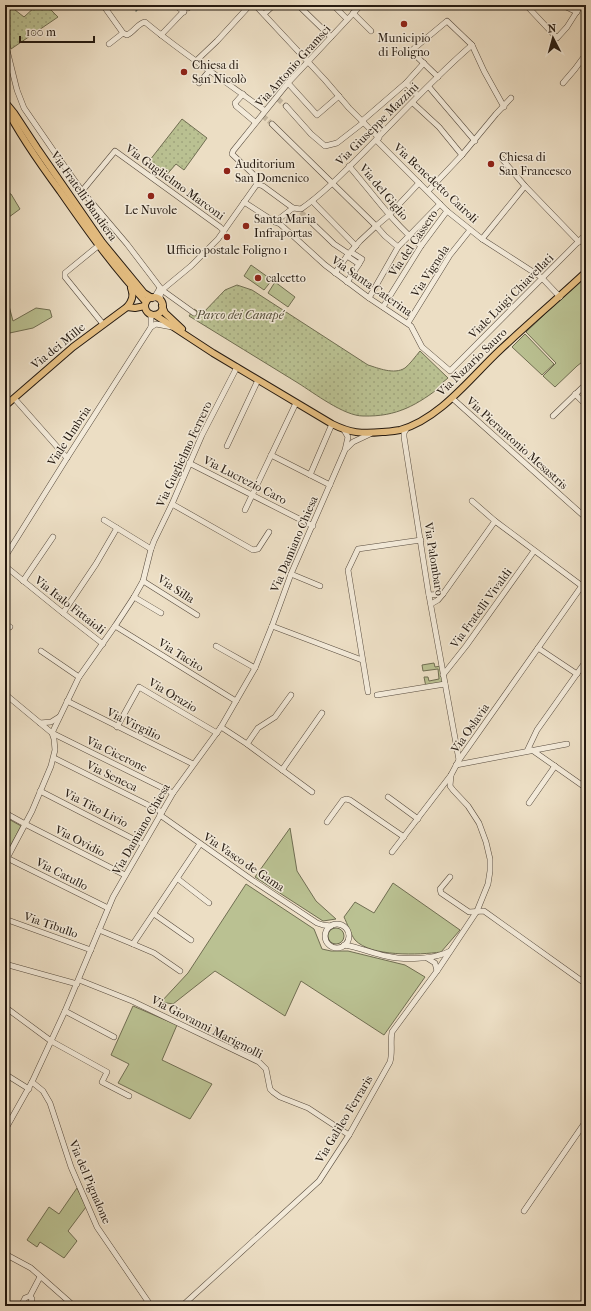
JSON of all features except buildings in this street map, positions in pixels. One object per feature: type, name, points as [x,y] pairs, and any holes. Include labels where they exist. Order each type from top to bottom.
[{"type":"main road","name":"Via Fratelli Bandiera","points":[[5,102],[102,242],[144,293],[153,298]]},
{"type":"main road","name":"Via Fratelli Bandiera","points":[[5,106],[36,157],[98,246],[146,304]]},
{"type":"main road","name":"Via Nazario Sauro","points":[[153,314],[258,380],[344,430],[370,433],[395,431],[407,428],[452,398],[499,351],[586,272]]},
{"type":"main road","points":[[128,284],[133,297],[127,306],[135,308],[146,304],[153,298],[159,300],[162,304],[159,313],[153,314],[147,311],[146,304]]},
{"type":"main road","name":"Via Nazario Sauro","points":[[162,304],[165,313],[190,337]]},
{"type":"main road","name":"Via dei Mille","points":[[5,406],[73,347],[127,306]]},
{"type":"street","points":[[103,5],[123,33],[128,35],[131,34],[142,22],[145,22],[183,52],[243,94],[263,114]]},
{"type":"street","points":[[161,35],[187,9],[175,5]]},
{"type":"street","points":[[196,61],[217,41],[250,5]]},
{"type":"street","name":"Via Benedetto Cairoli","points":[[256,5],[363,121],[377,139],[447,211],[482,239],[542,278],[560,297]]},
{"type":"street","points":[[264,14],[274,5]]},
{"type":"street","points":[[298,5],[331,37]]},
{"type":"street","points":[[526,5],[557,38],[567,27],[581,5]]},
{"type":"street","points":[[562,5],[577,12]]},
{"type":"street","points":[[334,6],[347,19]]},
{"type":"street","name":"Via Antonio Gramsci","points":[[257,184],[254,175],[232,154],[233,150],[288,83],[359,6]]},
{"type":"street","points":[[353,14],[371,32]]},
{"type":"street","points":[[438,77],[412,51],[447,21],[472,45],[484,71],[504,107]]},
{"type":"street","points":[[109,44],[123,33]]},
{"type":"street","points":[[5,42],[17,90],[24,108],[82,192],[127,244],[161,289],[194,314]]},
{"type":"street","name":"Via Giuseppe Mazzini","points":[[275,222],[297,209],[301,209],[332,184],[450,64],[472,45]]},
{"type":"street","points":[[563,83],[586,54]]},
{"type":"street","points":[[286,106],[323,146],[337,143],[406,83],[424,63]]},
{"type":"street","points":[[198,83],[210,70]]},
{"type":"street","points":[[288,83],[316,114],[339,96]]},
{"type":"street","points":[[406,83],[418,96]]},
{"type":"street","points":[[428,87],[475,141]]},
{"type":"street","points":[[243,94],[235,103],[236,106],[255,122]]},
{"type":"street","points":[[428,191],[475,141],[480,133],[511,98]]},
{"type":"street","points":[[412,103],[439,127],[462,155]]},
{"type":"street","points":[[272,124],[385,236],[398,247]]},
{"type":"street","name":"Via Guglielmo Marconi","points":[[82,192],[115,151],[224,231]]},
{"type":"street","points":[[502,159],[525,186],[579,242]]},
{"type":"street","name":"Via del Giglio","points":[[349,166],[373,194],[389,216],[421,246]]},
{"type":"street","points":[[335,273],[356,246],[376,226],[389,216],[419,183]]},
{"type":"street","points":[[153,298],[161,289],[191,266],[218,239],[257,184],[263,186],[297,209]]},
{"type":"street","points":[[482,239],[525,186]]},
{"type":"street","points":[[312,201],[356,246]]},
{"type":"street","name":"Via Santa Caterina","points":[[244,202],[280,224],[335,273],[369,298],[408,323],[422,347],[450,371]]},
{"type":"street","points":[[369,298],[398,247],[408,235],[440,204]]},
{"type":"street","name":"Via del Cassero","points":[[383,307],[421,246],[447,211]]},
{"type":"street","points":[[308,219],[334,244],[349,254],[359,264],[347,282]]},
{"type":"street","name":"Via Vignola","points":[[408,323],[450,255],[470,230]]},
{"type":"street","name":"Viale Luigi Chiavellati","points":[[450,371],[586,234]]},
{"type":"street","points":[[98,246],[66,273],[64,277],[103,324]]},
{"type":"street","points":[[161,289],[160,296],[162,304]]},
{"type":"street","points":[[151,327],[153,314]]},
{"type":"street","points":[[151,327],[156,324],[173,327]]},
{"type":"street","name":"Viale Umbria","points":[[5,557],[151,327]]},
{"type":"street","name":"Via Guglielmo Ferrero","points":[[52,733],[79,677],[115,626],[143,581],[151,549],[202,435],[237,367]]},
{"type":"street","points":[[227,446],[258,380]]},
{"type":"street","points":[[553,416],[586,384]]},
{"type":"street","points":[[575,394],[586,405]]},
{"type":"street","points":[[14,398],[67,458]]},
{"type":"street","name":"Via Pierantonio Mesastris","points":[[452,398],[586,518]]},
{"type":"street","points":[[245,510],[296,403]]},
{"type":"street","points":[[310,475],[332,424]]},
{"type":"street","name":"Via Palombaro","points":[[407,428],[404,437],[429,595],[458,762]]},
{"type":"street","name":"Via Damiano Chiesa","points":[[5,1130],[29,1089],[78,982],[108,908],[125,875],[173,793],[221,727],[255,668],[291,574],[345,450],[348,437],[344,430]]},
{"type":"street","points":[[395,431],[404,437]]},
{"type":"street","name":"Via Damiano Chiesa","points":[[345,450],[353,442],[370,433]]},
{"type":"street","points":[[271,455],[330,484]]},
{"type":"street","name":"Via Lucrezio Caro","points":[[190,463],[313,526]]},
{"type":"street","points":[[472,501],[495,521],[582,586]]},
{"type":"street","points":[[172,504],[253,550],[258,549],[269,532]]},
{"type":"street","points":[[104,520],[151,549]]},
{"type":"street","points":[[431,604],[438,600],[443,594],[495,521]]},
{"type":"street","points":[[63,613],[96,564],[117,528]]},
{"type":"street","name":"Via Italo Fittaioli","points":[[24,581],[53,537]]},
{"type":"street","points":[[368,692],[348,570],[358,549],[421,540]]},
{"type":"street","name":"Via Fratelli Vivaldi","points":[[443,676],[534,551]]},
{"type":"street","name":"Via Italo Fittaioli","points":[[5,566],[103,644]]},
{"type":"street","points":[[291,574],[320,586]]},
{"type":"street","name":"Via Oslavia","points":[[392,852],[450,775],[586,580]]},
{"type":"street","name":"Via Silla","points":[[143,581],[197,615]]},
{"type":"street","points":[[429,595],[443,594]]},
{"type":"street","points":[[134,597],[160,613]]},
{"type":"street","points":[[5,624],[10,628]]},
{"type":"street","name":"Via Tacito","points":[[115,626],[236,701]]},
{"type":"street","points":[[272,626],[362,660]]},
{"type":"street","points":[[216,646],[255,668]]},
{"type":"street","points":[[538,648],[577,674]]},
{"type":"street","points":[[41,651],[79,677]]},
{"type":"street","points":[[530,751],[537,730],[586,661]]},
{"type":"street","points":[[377,695],[445,684]]},
{"type":"street","name":"Via Orazio","points":[[117,727],[139,687],[216,733]]},
{"type":"street","name":"Via Cicerone","points":[[5,694],[52,733],[173,793]]},
{"type":"street","points":[[247,744],[258,728],[275,717],[291,695]]},
{"type":"street","name":"Via Virgilio","points":[[67,701],[193,764]]},
{"type":"street","points":[[282,770],[322,713]]},
{"type":"street","points":[[40,723],[50,722],[59,717]]},
{"type":"street","points":[[221,727],[247,744],[312,792]]},
{"type":"street","points":[[6,860],[25,824],[54,758],[55,750],[52,733]]},
{"type":"street","points":[[458,762],[567,744]]},
{"type":"street","points":[[530,751],[555,766],[586,788]]},
{"type":"street","name":"Via Seneca","points":[[54,758],[161,814]]},
{"type":"street","points":[[529,804],[555,766]]},
{"type":"street","name":"Via Galileo Ferraris","points":[[182,1306],[319,1181],[349,1135],[390,1062],[392,1054],[392,1032],[442,964],[477,911],[488,884],[490,859],[479,823],[468,806],[452,790],[450,786],[450,775]]},
{"type":"street","name":"Via Tito Livio","points":[[40,791],[143,844]]},
{"type":"street","points":[[388,797],[418,818]]},
{"type":"street","points":[[327,822],[343,800],[346,799],[350,800],[404,837]]},
{"type":"street","points":[[5,813],[25,824]]},
{"type":"street","name":"Via Vasco de Gama","points":[[161,814],[200,844],[317,923],[330,926],[338,924],[345,927],[351,943],[359,949]]},
{"type":"street","name":"Via Ovidio","points":[[25,824],[125,875]]},
{"type":"street","points":[[134,944],[200,844]]},
{"type":"street","name":"Via Catullo","points":[[6,860],[108,908]]},
{"type":"street","points":[[450,877],[440,889],[441,893],[469,912],[484,911],[586,984]]},
{"type":"street","points":[[178,879],[209,903]]},
{"type":"street","points":[[154,914],[191,940]]},
{"type":"street","name":"Via Tibullo","points":[[5,919],[91,950]]},
{"type":"street","name":"Via Vasco de Gama","points":[[317,923],[328,943],[334,947],[341,947],[344,945],[387,957],[405,958],[437,957],[451,951]]},
{"type":"street","points":[[325,936],[326,930],[330,926]]},
{"type":"street","points":[[99,930],[154,953],[180,971]]},
{"type":"street","points":[[344,945],[349,937]]},
{"type":"street","points":[[437,957],[442,964]]},
{"type":"street","points":[[428,958],[435,963],[442,964]]},
{"type":"street","points":[[435,963],[437,971]]},
{"type":"street","name":"Via Giovanni Marignolli","points":[[5,964],[78,982],[132,1001],[259,1062],[266,1069],[270,1089],[273,1092],[280,1097],[308,1108],[349,1135]]},
{"type":"street","points":[[5,1007],[51,1041],[107,1072],[102,1082],[129,1096]]},
{"type":"street","points":[[65,1011],[114,1037]]},
{"type":"street","points":[[5,1074],[29,1089]]},
{"type":"street","name":"Via del Pignalone","points":[[32,1082],[43,1091],[50,1103],[71,1167],[97,1227],[151,1306]]},
{"type":"street","points":[[5,1115],[12,1119]]},
{"type":"street","points":[[524,1211],[586,1121]]},
{"type":"street","points":[[5,1254],[31,1268],[74,1306]]},
{"type":"street","points":[[21,1306],[25,1298],[30,1296],[40,1277]]},
{"type":"street","points":[[30,1296],[32,1299],[30,1306]]},
{"type":"green space","points":[[37,5],[46,5],[58,17],[11,49],[5,22],[5,10],[10,6],[24,17]]},
{"type":"green space","points":[[182,119],[207,138],[184,170],[176,164],[163,179],[146,165]]},
{"type":"green space","points":[[5,189],[7,193],[11,194],[20,209],[5,220],[5,209],[8,207],[5,200]]},
{"type":"green space","name":"calcetto","points":[[251,265],[272,280],[264,290],[244,276]]},
{"type":"green space","points":[[586,275],[586,359],[555,387],[543,376],[556,363],[526,332]]},
{"type":"green space","points":[[275,282],[295,297],[288,307],[268,293]]},
{"type":"green space","name":"Parco dei Canapé","points":[[237,285],[252,290],[368,365],[391,371],[401,370],[407,366],[420,351],[448,378],[442,383],[443,385],[415,404],[396,412],[375,416],[363,416],[347,412],[329,403],[189,316],[194,309],[202,314],[225,290]]},
{"type":"green space","points":[[5,291],[13,321],[36,308],[50,310],[52,317],[33,328],[5,334]]},
{"type":"green space","points":[[525,334],[554,364],[542,375],[512,347]]},
{"type":"green space","points":[[434,663],[435,667],[441,666],[444,684],[426,687],[424,677],[428,677],[429,681],[439,679],[438,669],[423,671],[422,665]]},
{"type":"green space","points":[[5,817],[21,826],[5,856]]},
{"type":"green space","points":[[290,828],[297,871],[316,901],[336,919],[323,921],[255,877]]},
{"type":"green space","points":[[393,883],[460,930],[441,952],[396,954],[362,946],[355,940],[344,917],[355,902],[374,913]]},
{"type":"green space","points":[[246,884],[314,929],[322,949],[331,951],[348,951],[405,965],[425,977],[384,1035],[301,981],[285,1016],[215,971],[173,1004],[161,1002],[188,973]]},
{"type":"green space","points":[[336,928],[342,930],[344,936],[342,942],[336,944],[330,942],[328,936],[330,930]]},
{"type":"green space","points":[[133,1006],[177,1025],[162,1060],[212,1084],[190,1119],[118,1083],[129,1064],[111,1055]]},
{"type":"green space","points":[[77,1188],[86,1207],[68,1231],[77,1241],[64,1258],[40,1242],[37,1247],[27,1240],[49,1207],[59,1214]]},
{"type":"waterway","points":[[136,11],[141,5]]},
{"type":"waterway","points":[[5,310],[8,323],[5,360]]},
{"type":"tunnel","points":[[278,99],[286,106]]},
{"type":"tunnel","points":[[263,116],[272,124]]},
{"type":"tunnel","points":[[301,212],[308,219]]},
{"type":"place","name":"Municipio di Foligno","points":[[404,24]]},
{"type":"place","name":"Chiesa di San Nicolò","points":[[184,72]]},
{"type":"place","name":"Chiesa di San Francesco","points":[[491,164]]},
{"type":"place","name":"Auditorium San Domenico","points":[[227,171]]},
{"type":"place","name":"Le Nuvole","points":[[151,196]]},
{"type":"place","name":"Santa Maria Infraportas","points":[[246,226]]},
{"type":"place","name":"Ufficio postale Foligno 1","points":[[227,237]]},
{"type":"place","name":"calcetto","points":[[258,278]]}]
